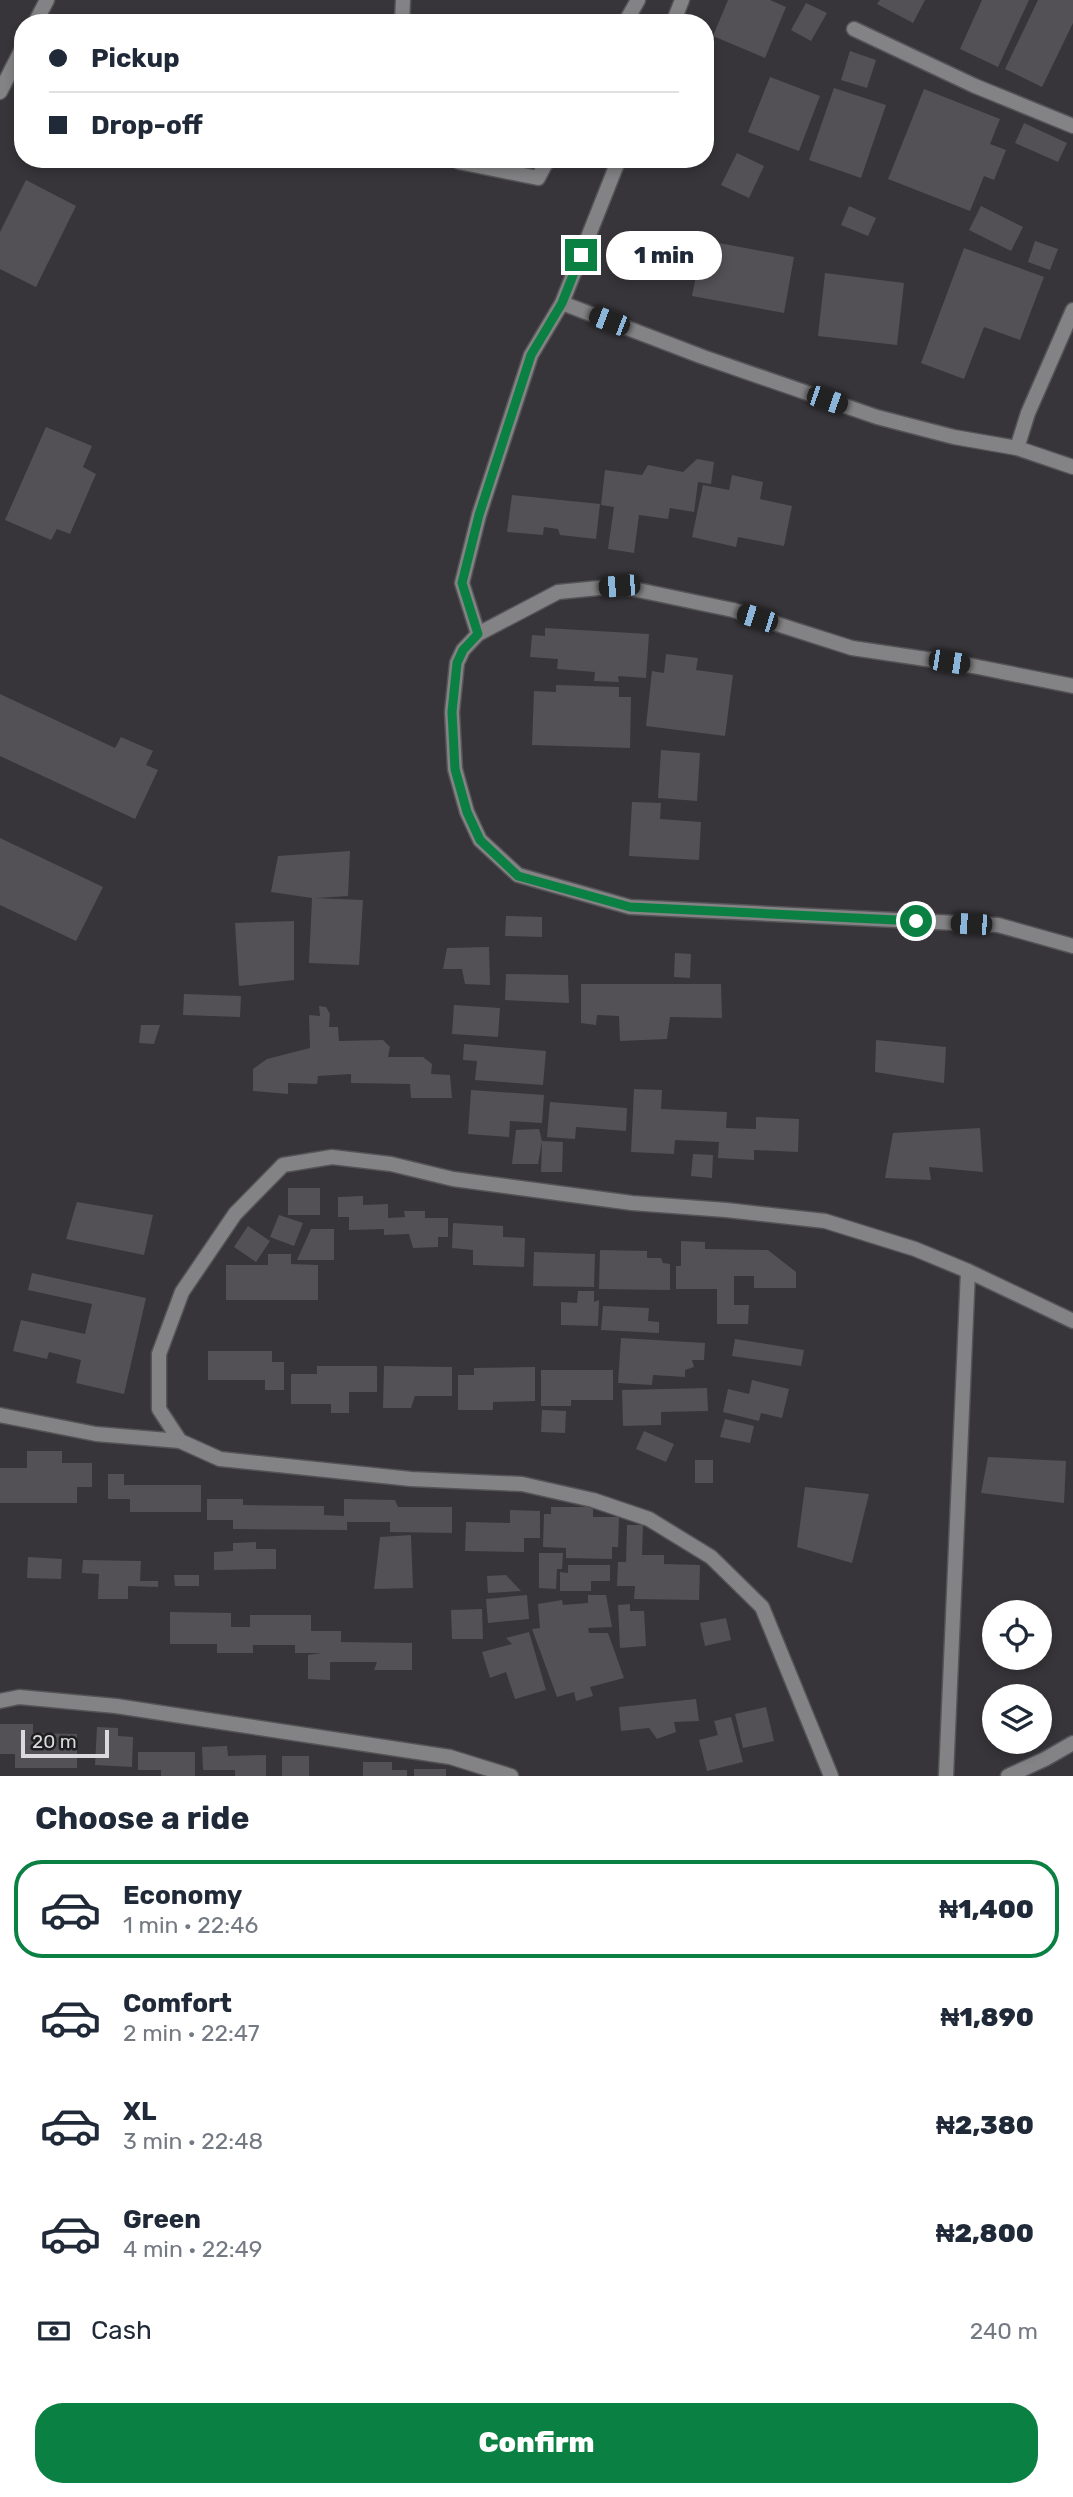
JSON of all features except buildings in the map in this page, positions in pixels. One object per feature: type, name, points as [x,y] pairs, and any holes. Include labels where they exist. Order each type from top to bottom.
[{"type":"street","points":[[854,29],[975,86],[1073,126]]},
{"type":"street","points":[[0,92],[14,65]]},
{"type":"street","points":[[489,168],[538,178],[543,168]]},
{"type":"street","points":[[478,634],[462,583],[472,542],[531,355],[562,303],[615,168]]},
{"type":"street","points":[[562,303],[703,357],[877,417],[954,437],[1017,448],[1073,467]]},
{"type":"street","points":[[1017,448],[1028,413],[1073,310]]},
{"type":"street","points":[[1073,686],[974,666],[852,648],[733,610],[619,586],[558,592],[478,634],[463,650],[457,663],[452,712],[455,769],[467,812],[480,840],[518,876],[630,907],[998,925],[1073,946]]},
{"type":"street","points":[[180,1441],[159,1409],[159,1354],[183,1292],[235,1214],[283,1165],[332,1157],[391,1164],[453,1179],[606,1200],[825,1221],[915,1249],[1073,1321]]},
{"type":"street","points":[[946,1776],[968,1271]]},
{"type":"street","points":[[0,1415],[96,1434],[180,1441],[220,1459],[411,1479],[522,1484],[593,1500],[649,1519],[711,1557],[762,1607],[831,1776]]},
{"type":"street","points":[[0,1700],[19,1697],[116,1706],[450,1757],[511,1776]]},
{"type":"street","points":[[1008,1776],[1073,1743]]},
{"type":"route","points":[[581,255],[562,303],[531,355],[479,515],[462,583],[478,634],[463,650],[457,663],[452,712],[455,769],[467,812],[480,840],[518,876],[630,907],[916,921]]}]
